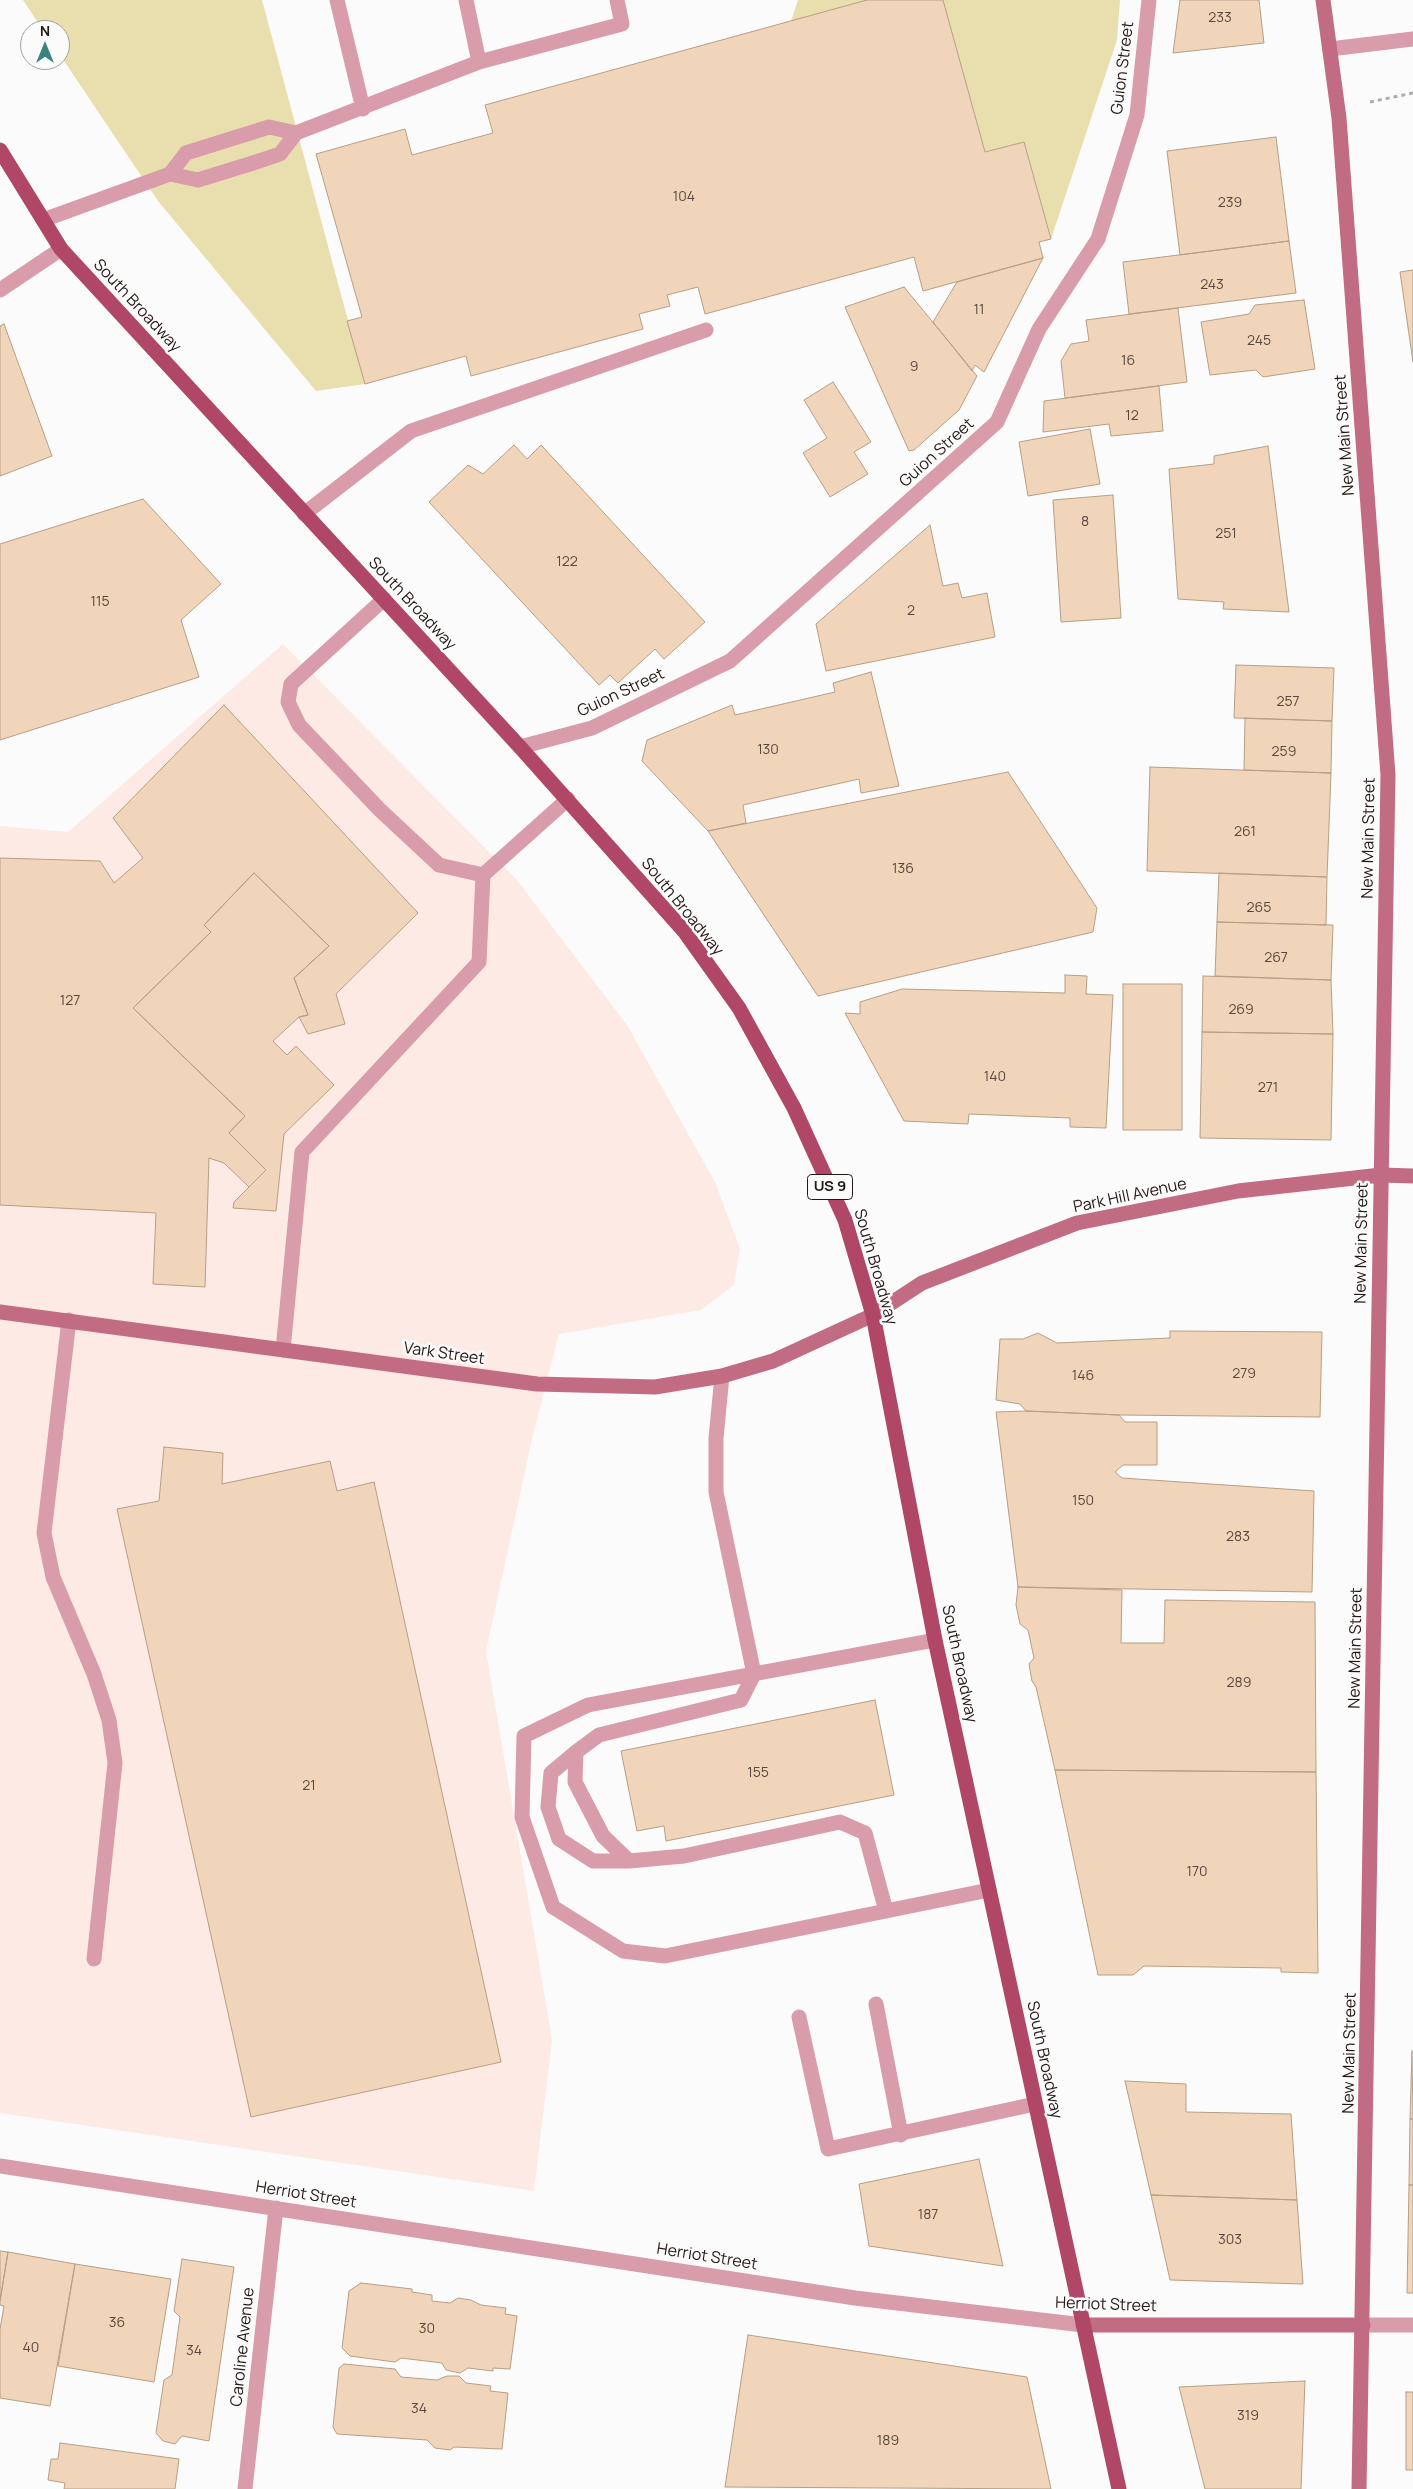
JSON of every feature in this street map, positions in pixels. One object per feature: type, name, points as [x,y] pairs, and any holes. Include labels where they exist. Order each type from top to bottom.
[{"type":"main road","name":"South Broadway","points":[[0,150],[61,249],[568,799],[684,931],[739,1008],[794,1108],[845,1220],[873,1315],[935,1640],[1119,2489]]},
{"type":"street","points":[[336,0],[363,108]]},
{"type":"street","points":[[466,0],[479,62]]},
{"type":"street","points":[[43,220],[170,174],[198,180],[280,154],[296,134],[479,62],[622,24],[617,0]]},
{"type":"street","name":"Guion Street","points":[[520,747],[592,728],[730,661],[998,422],[1039,329],[1098,239],[1137,115],[1149,0]]},
{"type":"street","name":"New Main Street","points":[[1323,0],[1339,118],[1388,775],[1359,2489]]},
{"type":"street","points":[[1330,49],[1413,38]]},
{"type":"street","points":[[170,174],[186,153],[217,143],[269,127],[296,134]]},
{"type":"street","points":[[0,290],[61,249]]},
{"type":"street","points":[[304,514],[411,431],[706,330]]},
{"type":"street","points":[[384,599],[291,684],[288,702],[299,725],[380,810],[439,865],[483,875]]},
{"type":"street","points":[[283,1350],[302,1152],[479,962],[483,875],[568,799]]},
{"type":"street","name":"Park Hill Avenue","points":[[873,1315],[922,1283],[1077,1224],[1238,1191],[1381,1175],[1413,1176]]},
{"type":"street","name":"Vark Street","points":[[0,1312],[537,1384],[655,1387],[722,1376],[773,1361],[873,1315]]},
{"type":"street","points":[[69,1320],[44,1533],[52,1578],[94,1674],[109,1720],[114,1763],[94,1959]]},
{"type":"street","points":[[722,1376],[716,1438],[716,1492],[754,1674],[741,1700],[599,1735],[550,1773],[548,1808],[559,1839],[593,1861],[628,1861],[684,1856],[840,1822],[865,1833],[886,1911]]},
{"type":"street","points":[[935,1640],[588,1705],[524,1736],[522,1816],[553,1906],[623,1951],[665,1956],[989,1890]]},
{"type":"street","points":[[576,1752],[575,1782],[603,1836],[628,1861]]},
{"type":"street","points":[[876,2004],[901,2135]]},
{"type":"street","points":[[799,2017],[828,2149],[901,2135],[1035,2104]]},
{"type":"street","name":"Herriot Street","points":[[0,2166],[855,2298],[1084,2325],[1413,2325]]},
{"type":"street","name":"Caroline Avenue","points":[[247,2489],[276,2208]]},
{"type":"path","points":[[1370,102],[1413,93]]},
{"type":"shaded area","points":[[23,0],[262,0],[365,384],[316,391],[158,201],[70,70],[70,20],[36,20]]},
{"type":"shaded area","points":[[798,0],[867,0],[791,21]]},
{"type":"shaded area","points":[[943,0],[1120,0],[1117,40],[1051,239],[1024,142],[985,152]]},
{"type":"shaded area","points":[[283,644],[516,879],[627,1025],[715,1182],[740,1249],[734,1285],[701,1310],[559,1334],[532,1439],[486,1651],[552,2040],[534,2191],[0,2113],[0,826],[68,832]]},
{"type":"building","points":[[867,0],[943,0],[985,152],[1024,142],[1051,239],[1039,242],[1043,258],[923,291],[914,257],[705,314],[698,287],[667,295],[670,306],[639,314],[643,329],[471,376],[466,356],[365,384],[347,321],[362,317],[316,154],[405,129],[412,155],[493,133],[485,105]]},
{"type":"building","points":[[1180,0],[1259,0],[1264,43],[1173,53]]},
{"type":"building","points":[[1276,137],[1289,241],[1180,255],[1167,151]]},
{"type":"building","points":[[1289,241],[1296,293],[1129,314],[1123,262]]},
{"type":"building","points":[[1043,258],[984,372],[975,365],[972,371],[933,322],[957,282]]},
{"type":"building","points":[[1413,270],[1413,362],[1400,272]]},
{"type":"building","points":[[904,287],[977,376],[959,410],[914,450],[909,451],[845,307]]},
{"type":"building","points":[[1304,300],[1315,369],[1263,377],[1256,370],[1210,375],[1201,322],[1249,314],[1255,305]]},
{"type":"building","points":[[1178,308],[1187,382],[1065,398],[1061,361],[1071,344],[1089,341],[1086,320]]},
{"type":"building","points":[[4,324],[52,456],[0,476],[0,326]]},
{"type":"building","points":[[833,382],[871,442],[854,452],[868,474],[830,497],[803,453],[827,438],[804,400]]},
{"type":"building","points":[[1159,386],[1163,431],[1111,436],[1109,424],[1043,432],[1044,401]]},
{"type":"building","points":[[1090,429],[1100,484],[1028,496],[1019,442]]},
{"type":"building","points":[[514,445],[527,459],[541,445],[705,622],[664,659],[655,649],[618,683],[610,675],[599,685],[429,502],[468,465],[483,474]]},
{"type":"building","points":[[1268,446],[1289,612],[1223,609],[1224,602],[1178,599],[1169,469],[1214,464],[1214,456]]},
{"type":"building","points":[[1113,495],[1121,618],[1061,622],[1053,500]]},
{"type":"building","points":[[143,499],[221,584],[181,620],[199,677],[0,740],[0,544]]},
{"type":"building","points":[[930,525],[943,586],[958,583],[962,598],[987,593],[995,637],[826,671],[816,624]]},
{"type":"building","points":[[1236,665],[1334,668],[1332,721],[1234,718]]},
{"type":"building","points":[[871,672],[899,786],[861,793],[859,779],[743,805],[746,823],[708,831],[642,761],[647,740],[732,705],[735,715],[835,692],[833,683]]},
{"type":"building","points":[[224,705],[418,913],[336,994],[345,1024],[308,1034],[299,1017],[308,1015],[294,978],[329,946],[254,873],[204,925],[211,932],[133,1008],[245,1116],[229,1133],[266,1170],[249,1187],[224,1163],[209,1158],[205,1287],[153,1284],[156,1213],[0,1205],[0,858],[100,861],[114,883],[143,858],[113,818]]},
{"type":"building","points":[[1245,718],[1332,721],[1331,773],[1244,770]]},
{"type":"building","points":[[1150,767],[1331,773],[1327,877],[1147,871]]},
{"type":"building","points":[[1008,772],[1097,908],[1093,932],[818,996],[708,831]]},
{"type":"building","points":[[254,873],[329,946],[294,978],[308,1015],[299,1017],[273,1041],[287,1055],[296,1046],[334,1085],[284,1134],[276,1211],[233,1208],[234,1202],[266,1170],[229,1133],[245,1116],[133,1008],[211,932],[204,925]]},
{"type":"building","points":[[1219,873],[1327,877],[1326,925],[1217,922]]},
{"type":"building","points":[[1217,922],[1333,925],[1331,980],[1215,976]]},
{"type":"building","points":[[1065,975],[1087,976],[1086,994],[1113,995],[1106,1128],[1070,1127],[1070,1118],[969,1114],[968,1124],[904,1121],[845,1013],[860,1014],[860,1002],[902,989],[1065,993]]},
{"type":"building","points":[[1203,976],[1331,980],[1333,1034],[1202,1032]]},
{"type":"building","points":[[1123,984],[1182,984],[1182,1130],[1123,1130]]},
{"type":"building","points":[[1202,1032],[1333,1034],[1331,1140],[1200,1138]]},
{"type":"building","points":[[1170,1331],[1322,1332],[1320,1417],[1119,1415],[1026,1411],[1020,1404],[996,1400],[1000,1339],[1023,1339],[1038,1333],[1057,1343],[1170,1338]]},
{"type":"building","points":[[1026,1411],[1119,1415],[1125,1422],[1157,1422],[1157,1465],[1123,1465],[1115,1472],[1122,1478],[1314,1491],[1312,1592],[1018,1587],[996,1412]]},
{"type":"building","points":[[164,1447],[223,1453],[222,1484],[330,1461],[337,1491],[374,1482],[501,2062],[251,2117],[117,1509],[159,1501]]},
{"type":"building","points":[[1018,1587],[1122,1590],[1121,1643],[1164,1643],[1165,1600],[1315,1602],[1316,1772],[1055,1770],[1036,1687],[1032,1681],[1029,1664],[1034,1658],[1028,1630],[1020,1624],[1016,1605]]},
{"type":"building","points":[[875,1700],[894,1795],[666,1841],[664,1826],[637,1831],[621,1751]]},
{"type":"building","points":[[1055,1770],[1316,1772],[1318,1973],[1281,1972],[1281,1968],[1144,1966],[1133,1975],[1098,1975]]},
{"type":"building","points":[[1412,2051],[1413,2119],[1410,2119]]},
{"type":"building","points":[[1125,2081],[1186,2084],[1186,2112],[1291,2114],[1297,2200],[1151,2195]]},
{"type":"building","points":[[1410,2119],[1413,2119],[1413,2185],[1409,2185]]},
{"type":"building","points":[[979,2159],[1003,2266],[869,2246],[859,2184]]},
{"type":"building","points":[[1409,2185],[1413,2185],[1413,2293],[1407,2293]]},
{"type":"building","points":[[1151,2195],[1297,2200],[1303,2284],[1170,2280]]},
{"type":"building","points":[[0,2251],[8,2252],[0,2301]]},
{"type":"building","points":[[8,2252],[75,2264],[50,2406],[0,2398],[0,2329],[4,2306],[0,2305],[0,2301]]},
{"type":"building","points":[[182,2259],[234,2267],[209,2441],[182,2436],[175,2444],[163,2441],[156,2433],[164,2380],[172,2375],[180,2317],[174,2311]]},
{"type":"building","points":[[75,2264],[171,2279],[154,2382],[58,2366]]},
{"type":"building","points":[[361,2283],[412,2289],[412,2292],[432,2295],[432,2301],[450,2303],[458,2298],[471,2300],[481,2305],[506,2308],[505,2314],[517,2316],[510,2369],[493,2368],[493,2371],[468,2368],[460,2373],[446,2370],[442,2363],[401,2358],[395,2362],[350,2356],[342,2348],[349,2291]]},
{"type":"building","points":[[748,2335],[1027,2377],[1051,2489],[725,2487]]},
{"type":"building","points":[[344,2364],[395,2369],[401,2377],[437,2380],[447,2376],[459,2376],[466,2383],[491,2386],[490,2391],[508,2393],[502,2449],[454,2447],[450,2450],[435,2448],[427,2440],[337,2434],[333,2427],[339,2368]]},
{"type":"building","points":[[1305,2381],[1301,2489],[1205,2489],[1179,2387]]},
{"type":"building","points":[[1406,2392],[1413,2392],[1413,2470],[1406,2470]]},
{"type":"building","points":[[60,2443],[179,2459],[175,2489],[64,2489],[65,2483],[48,2480],[51,2459],[58,2459]]}]
